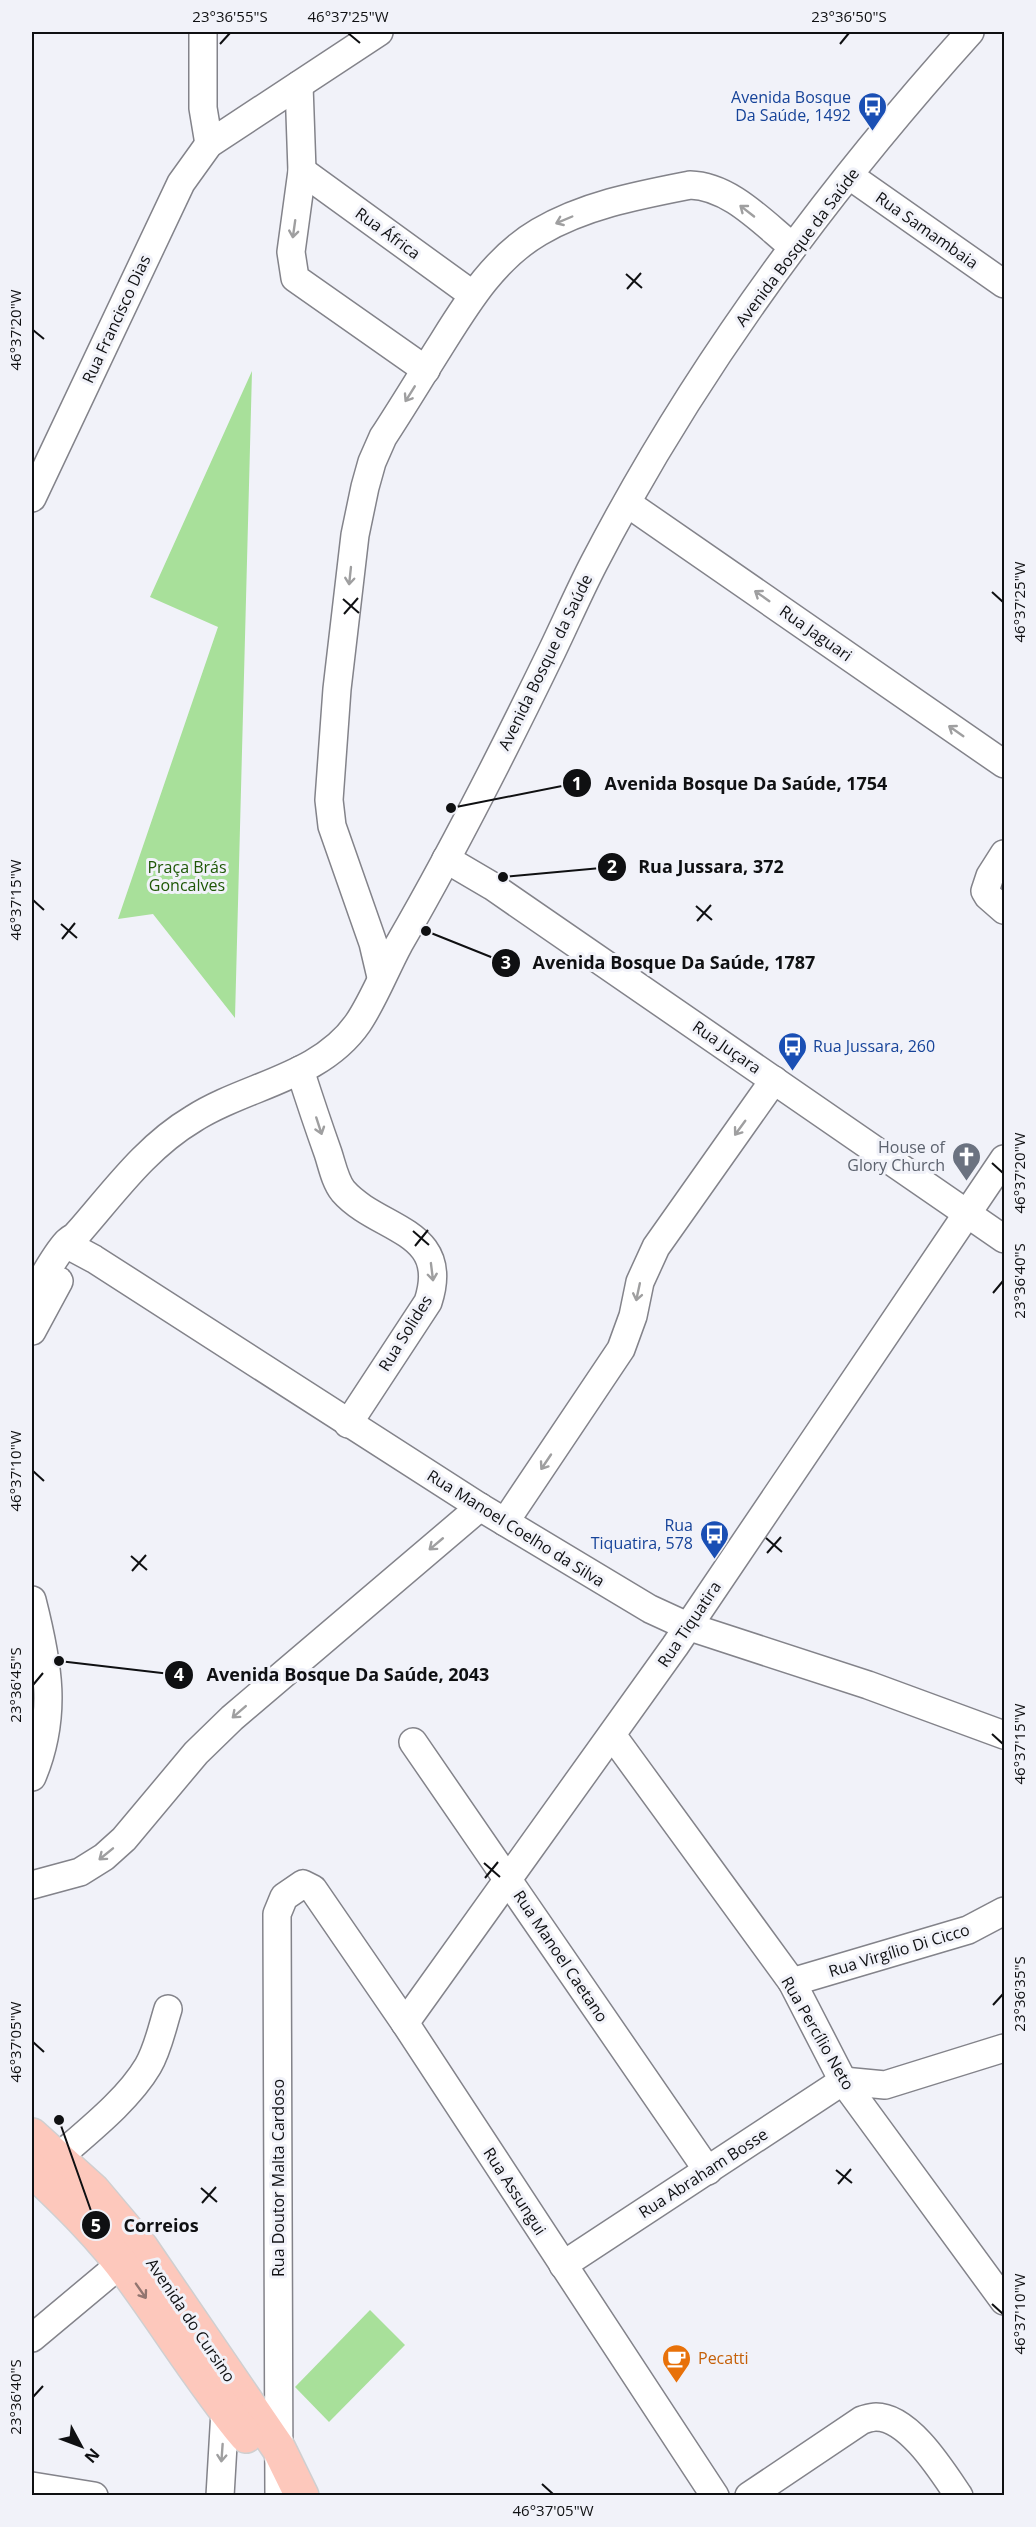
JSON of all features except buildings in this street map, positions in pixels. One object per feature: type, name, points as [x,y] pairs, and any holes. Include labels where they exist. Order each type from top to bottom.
[{"type":"main road","name":"Avenida do Cursino","points":[[32,2135],[42,2168],[93,2190],[131,2255],[287,2482]]},
{"type":"street","points":[[203,32],[203,108],[209,144],[379,32]]},
{"type":"street","name":"Avenida Bosque da Saúde","points":[[32,1296],[102,1202],[159,1143],[194,1118],[242,1094],[300,1070],[338,1045],[358,1022],[446,859],[552,651],[602,573],[632,507],[710,367],[753,301],[793,247],[920,87],[970,32]]},
{"type":"street","points":[[299,85],[302,171],[291,252],[295,278],[426,369]]},
{"type":"street","name":"Rua Francisco Dias","points":[[32,498],[181,183],[209,144]]},
{"type":"street","name":"Rua África","points":[[302,171],[473,295]]},
{"type":"street","name":"Rua Samambaia","points":[[850,176],[1005,284]]},
{"type":"street","points":[[381,977],[373,943],[332,826],[330,789],[337,689],[355,535],[365,486],[383,437],[473,295],[502,261],[538,232],[617,200],[690,184],[718,190],[793,247]]},
{"type":"street","name":"Rua Jaguari","points":[[632,507],[1005,764]]},
{"type":"street","points":[[1004,910],[988,897],[985,891],[990,876],[1005,854]]},
{"type":"street","name":"Rua Juçara","points":[[446,859],[492,886],[1005,1239]]},
{"type":"street","name":"Rua Solides","points":[[300,1070],[342,1190],[418,1243],[431,1260],[433,1270],[428,1302],[348,1424]]},
{"type":"street","points":[[506,1522],[621,1349],[633,1316],[640,1282],[656,1246],[774,1080]]},
{"type":"street","name":"Rua Tiquatira","points":[[405,2023],[687,1626],[1005,1159]]},
{"type":"street","name":"Avenida Bosque da Saúde","points":[[32,1331],[73,1242]]},
{"type":"street","name":"Rua Manoel Coelho da Silva","points":[[73,1242],[348,1424],[637,1602],[687,1626],[868,1685],[1005,1735]]},
{"type":"street","points":[[32,1885],[80,1872],[104,1857],[124,1839],[196,1753],[232,1718],[480,1506]]},
{"type":"street","points":[[32,1600],[44,1646],[50,1704],[42,1754],[32,1777]]},
{"type":"street","name":"Rua Percílio Neto","points":[[612,1734],[792,1982],[843,2081],[1005,2301]]},
{"type":"street","name":"Rua Manoel Caetano","points":[[413,1742],[708,2171]]},
{"type":"street","name":"Rua Doutor Malta Cardoso","points":[[287,2482],[277,1914],[284,1897],[294,1888],[303,1884],[313,1889]]},
{"type":"street","name":"Rua Assungui","points":[[313,1889],[405,2023],[715,2496]]},
{"type":"street","name":"Rua Virgílio Di Cicco","points":[[792,1982],[968,1930],[1005,1911]]},
{"type":"street","points":[[42,2168],[110,2110],[148,2066],[158,2043],[168,2009]]},
{"type":"street","points":[[843,2081],[885,2085],[1005,2048]]},
{"type":"street","name":"Rua Abraham Bosse","points":[[563,2265],[843,2081]]},
{"type":"street","points":[[32,2338],[131,2255]]},
{"type":"street","points":[[220,2496],[229,2396]]},
{"type":"street","points":[[749,2496],[862,2420],[877,2417],[893,2421],[920,2442],[959,2496]]},
{"type":"street","points":[[32,2486],[94,2496]]},
{"type":"green space","name":"Praça Brás Goncalves","points":[[252,371],[235,1018],[153,914],[118,919],[218,627],[150,597]]},
{"type":"green space","points":[[370,2310],[405,2345],[329,2422],[295,2387]]},
{"type":"place","name":"Avenida Bosque Da Saúde, 1492","points":[[872,132]]},
{"type":"place","name":"Avenida Bosque Da Saúde, 1754","points":[[451,808]]},
{"type":"place","name":"Rua Jussara, 372","points":[[503,877]]},
{"type":"place","name":"Avenida Bosque Da Saúde, 1787","points":[[426,931]]},
{"type":"place","name":"Rua Jussara, 260","points":[[792,1072]]},
{"type":"place","name":"House of Glory Church","points":[[966,1182]]},
{"type":"place","name":"Rua Tiquatira, 578","points":[[714,1560]]},
{"type":"place","name":"Avenida Bosque Da Saúde, 2043","points":[[59,1661]]},
{"type":"place","name":"Correios","points":[[59,2120]]},
{"type":"place","name":"Pecatti","points":[[677,2384]]}]
